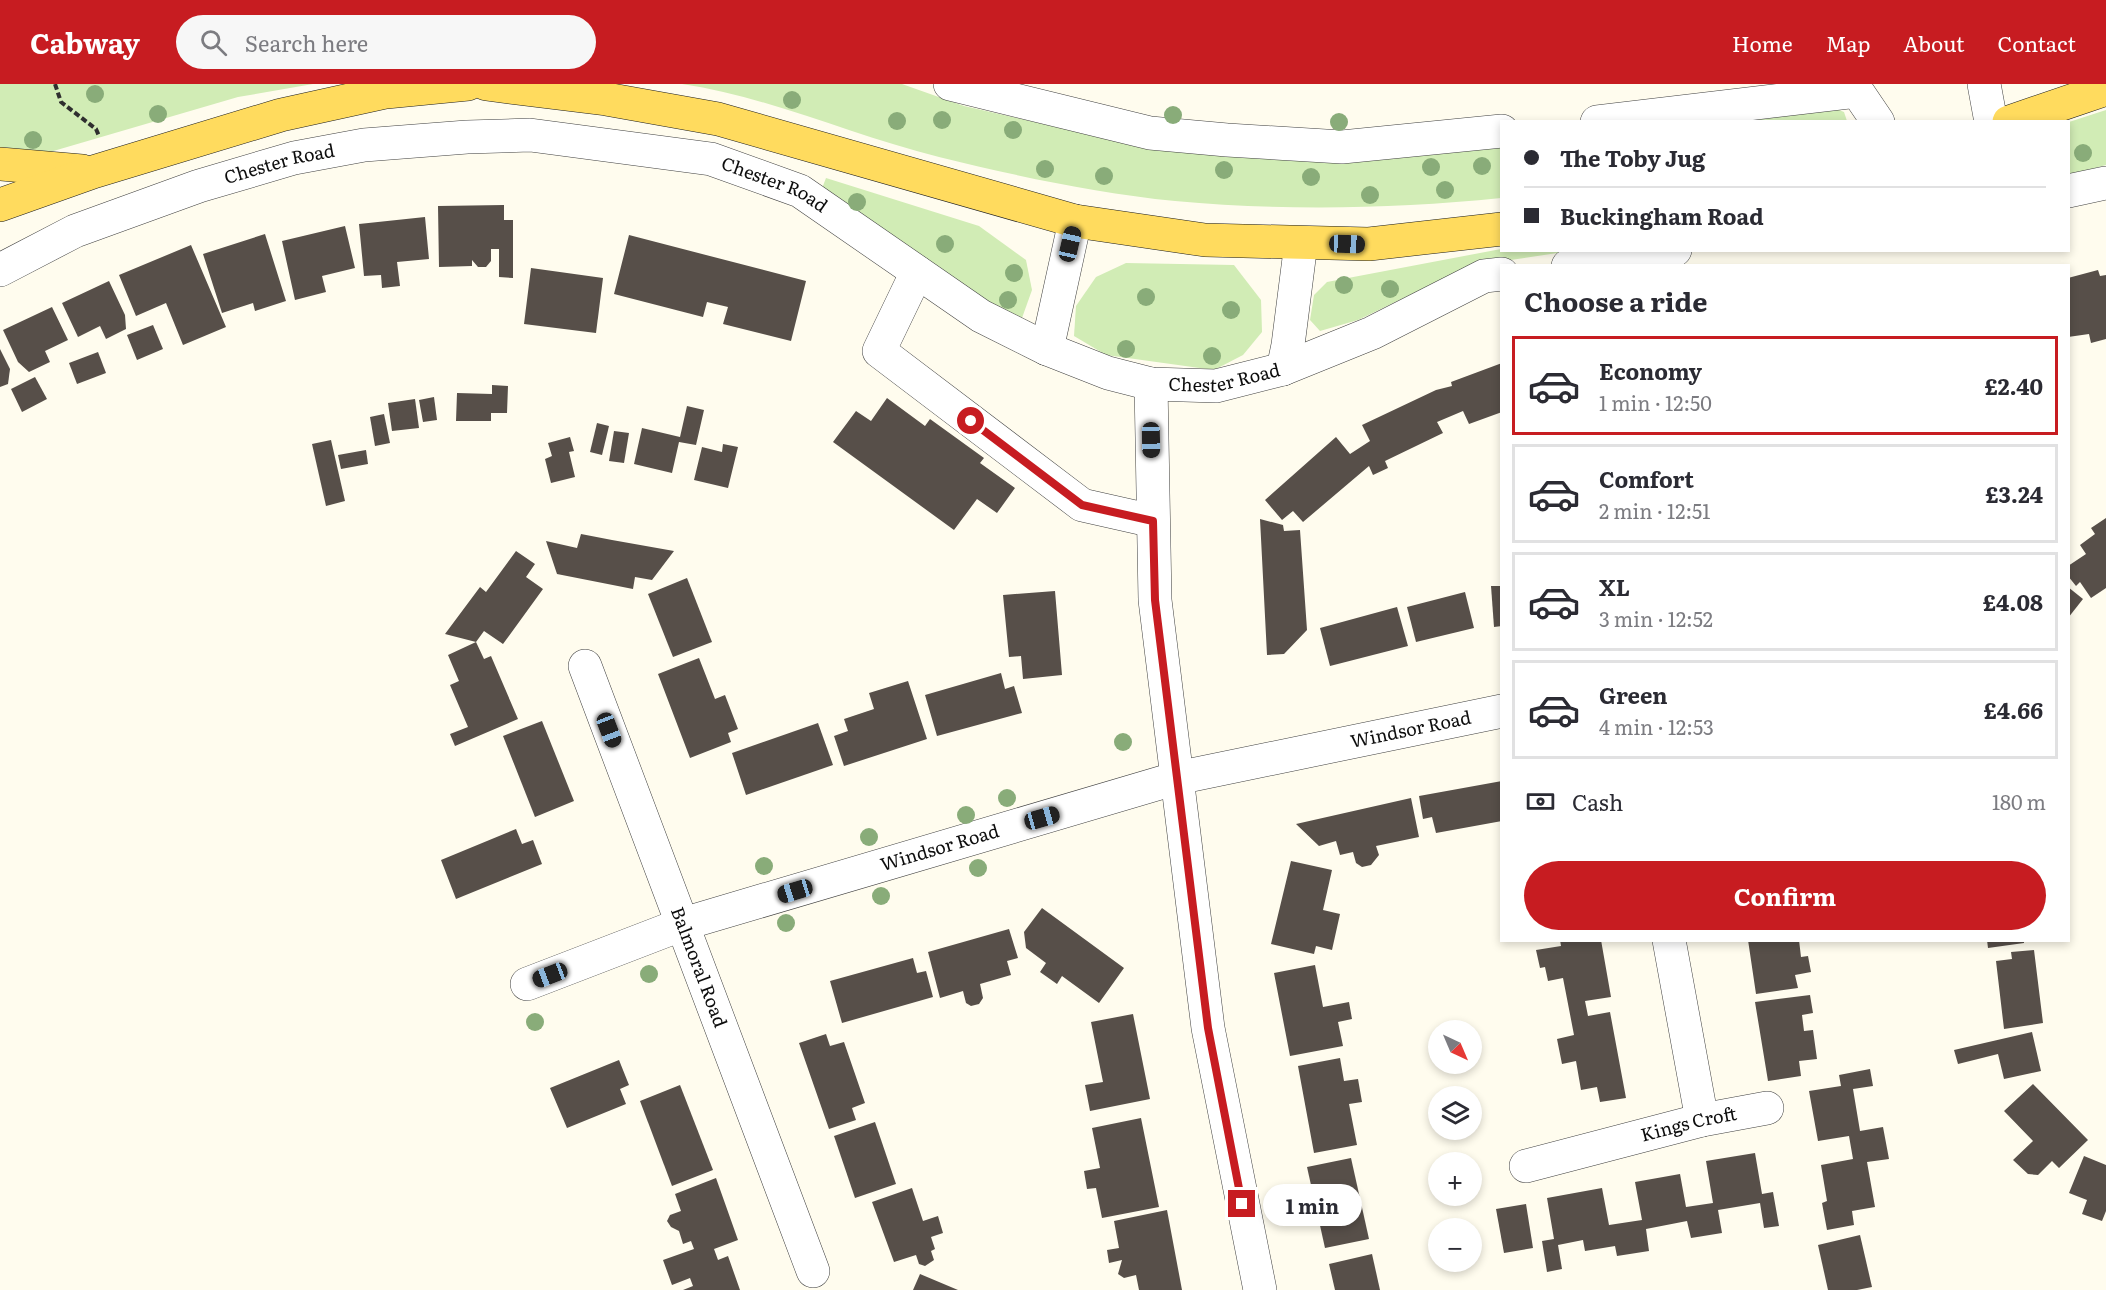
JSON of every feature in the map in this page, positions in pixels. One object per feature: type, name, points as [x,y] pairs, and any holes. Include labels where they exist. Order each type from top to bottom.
[{"type":"main road","points":[[0,205],[93,172],[281,115],[386,92],[468,84]]},
{"type":"main road","points":[[486,84],[606,99],[718,119],[1075,221],[1204,240],[1370,244],[1500,229]]},
{"type":"main road","points":[[2015,120],[2106,89]]},
{"type":"main road","points":[[0,164],[93,172]]},
{"type":"street","points":[[950,84],[1150,133],[1227,140],[1342,147],[1500,131]]},
{"type":"street","points":[[1984,84],[1991,120]]},
{"type":"street","points":[[1614,120],[1857,91],[1877,120]]},
{"type":"street","name":"Chester Road","points":[[0,270],[75,231],[199,186],[294,158],[364,145],[530,135],[711,159],[800,191],[981,316],[1047,349],[1108,373],[1151,384],[1216,386],[1282,369],[1372,333],[1484,276],[1500,274]]},
{"type":"street","points":[[2070,192],[2106,183]]},
{"type":"street","points":[[1047,349],[1075,221]]},
{"type":"street","points":[[1282,369],[1288,345],[1301,243]]},
{"type":"street","points":[[1581,264],[1662,252]]},
{"type":"street","points":[[917,272],[879,351],[1082,505],[1153,521]]},
{"type":"street","points":[[1151,384],[1155,600],[1208,1028],[1260,1290]]},
{"type":"street","name":"Balmoral Road","points":[[585,666],[813,1271]]},
{"type":"street","name":"Windsor Road","points":[[528,984],[683,924],[1178,778],[1500,711]]},
{"type":"street","points":[[1669,942],[1702,1120]]},
{"type":"street","name":"Kings Croft","points":[[1526,1166],[1702,1120],[1767,1108]]},
{"type":"green space","points":[[0,84],[313,84],[238,97],[50,152],[0,147]]},
{"type":"green space","points":[[682,84],[902,84],[964,106],[1105,138],[1500,146],[1500,198],[1420,205],[1297,207],[1145,198],[1056,183],[939,157],[875,139],[779,107]]},
{"type":"green space","points":[[1829,106],[1844,112],[1847,120],[1722,120]]},
{"type":"green space","points":[[2106,110],[2106,165],[2070,175],[2070,122]]},
{"type":"green space","points":[[826,178],[979,226],[1026,260],[1032,290],[1022,318],[984,301],[821,191]]},
{"type":"green space","points":[[1500,249],[1500,252],[1564,252],[1470,266],[1358,320],[1320,331],[1310,320],[1314,295],[1327,282]]},
{"type":"green space","points":[[1126,263],[1234,265],[1261,300],[1262,332],[1243,355],[1214,370],[1106,355],[1074,336],[1076,306],[1096,277]]},
{"type":"building","points":[[504,205],[504,220],[513,220],[513,278],[499,277],[499,249],[491,249],[491,261],[486,267],[478,267],[472,260],[472,266],[439,267],[438,206]]},
{"type":"building","points":[[425,217],[429,259],[397,262],[400,286],[382,288],[381,275],[364,276],[359,224]]},
{"type":"building","points":[[345,226],[355,268],[322,276],[326,292],[295,300],[282,241]]},
{"type":"building","points":[[265,234],[286,301],[255,311],[253,303],[222,313],[203,254]]},
{"type":"building","points":[[629,235],[806,281],[791,341],[723,324],[728,307],[707,302],[703,317],[614,294]]},
{"type":"building","points":[[191,245],[226,327],[183,345],[166,303],[136,316],[119,275]]},
{"type":"building","points":[[531,268],[603,278],[596,333],[524,324]]},
{"type":"building","points":[[2098,270],[2100,276],[2106,275],[2106,339],[2091,343],[2089,334],[2070,337],[2070,277]]},
{"type":"building","points":[[109,281],[125,315],[126,329],[106,339],[100,326],[78,337],[62,303]]},
{"type":"building","points":[[52,307],[68,340],[45,351],[50,362],[29,372],[18,362],[3,330]]},
{"type":"building","points":[[153,325],[163,349],[137,360],[127,335]]},
{"type":"building","points":[[0,349],[10,369],[8,384],[0,387]]},
{"type":"building","points":[[98,352],[106,373],[77,384],[69,363]]},
{"type":"building","points":[[1500,364],[1500,413],[1469,424],[1463,411],[1437,422],[1443,433],[1385,461],[1388,468],[1373,475],[1369,466],[1303,522],[1293,511],[1282,520],[1265,500],[1336,437],[1350,454],[1370,441],[1362,425],[1436,390],[1452,386],[1451,382]]},
{"type":"building","points":[[35,377],[47,399],[22,412],[11,389]]},
{"type":"building","points":[[492,385],[508,386],[507,413],[491,413],[491,421],[456,421],[457,393],[492,394]]},
{"type":"building","points":[[434,397],[437,420],[423,422],[419,400]]},
{"type":"building","points":[[887,398],[925,426],[930,419],[984,458],[980,463],[1015,488],[997,513],[977,499],[954,530],[833,442],[856,411],[871,421]]},
{"type":"building","points":[[415,399],[419,428],[392,431],[388,403]]},
{"type":"building","points":[[687,406],[704,410],[696,445],[679,442],[672,473],[634,464],[642,428],[680,437]]},
{"type":"building","points":[[384,414],[390,443],[375,446],[370,417]]},
{"type":"building","points":[[597,423],[609,426],[602,455],[590,452]]},
{"type":"building","points":[[614,431],[629,433],[624,463],[609,461]]},
{"type":"building","points":[[570,437],[574,451],[569,452],[575,477],[551,483],[545,459],[552,456],[548,443]]},
{"type":"building","points":[[331,440],[345,501],[326,506],[312,444]]},
{"type":"building","points":[[723,444],[738,447],[728,488],[694,480],[702,447],[722,452]]},
{"type":"building","points":[[366,450],[368,464],[341,469],[338,455]]},
{"type":"building","points":[[2106,518],[2106,588],[2091,598],[2080,582],[2076,586],[2070,578],[2070,565],[2086,554],[2080,545],[2095,534],[2091,528]]},
{"type":"building","points":[[1260,519],[1283,525],[1284,531],[1300,530],[1307,630],[1284,654],[1267,655]]},
{"type":"building","points":[[581,534],[674,551],[652,580],[635,577],[633,589],[557,574],[546,541],[577,548]]},
{"type":"building","points":[[516,551],[535,564],[526,577],[543,589],[503,644],[484,631],[476,642],[445,634],[480,587],[486,592]]},
{"type":"building","points":[[687,578],[712,642],[673,657],[648,594]]},
{"type":"building","points":[[1491,586],[1500,586],[1500,626],[1494,627]]},
{"type":"building","points":[[2070,589],[2083,599],[2070,615]]},
{"type":"building","points":[[1055,591],[1062,675],[1023,679],[1021,656],[1009,657],[1003,595]]},
{"type":"building","points":[[1465,592],[1474,628],[1416,642],[1407,607]]},
{"type":"building","points":[[1397,607],[1408,646],[1330,666],[1320,628]]},
{"type":"building","points":[[476,642],[484,659],[491,656],[518,719],[455,746],[450,734],[468,727],[450,685],[459,681],[448,655]]},
{"type":"building","points":[[699,658],[715,699],[725,695],[738,729],[728,733],[731,742],[690,758],[658,674]]},
{"type":"building","points":[[1001,673],[1005,689],[1014,686],[1022,713],[937,736],[925,695]]},
{"type":"building","points":[[908,681],[927,739],[844,766],[834,736],[848,731],[844,719],[874,709],[869,693]]},
{"type":"building","points":[[542,721],[574,801],[535,817],[503,736]]},
{"type":"building","points":[[818,723],[833,765],[746,795],[732,753]]},
{"type":"building","points":[[1500,781],[1500,821],[1436,833],[1432,817],[1423,819],[1419,796]]},
{"type":"building","points":[[1411,798],[1419,837],[1376,846],[1379,855],[1371,865],[1362,867],[1356,863],[1353,852],[1340,855],[1336,841],[1319,846],[1296,824]]},
{"type":"building","points":[[516,829],[522,844],[533,840],[542,864],[456,899],[441,860]]},
{"type":"building","points":[[1291,861],[1332,870],[1323,910],[1340,914],[1332,950],[1316,946],[1314,954],[1271,944]]},
{"type":"building","points":[[1042,908],[1124,968],[1099,1003],[1062,976],[1057,984],[1040,972],[1046,963],[1026,948],[1024,932]]},
{"type":"building","points":[[1009,929],[1018,958],[1007,961],[1011,975],[980,984],[983,998],[979,1004],[971,1006],[966,1003],[963,991],[940,998],[928,952]]},
{"type":"building","points":[[1560,942],[1601,942],[1611,997],[1585,1001],[1588,1016],[1610,1012],[1626,1098],[1600,1102],[1597,1087],[1581,1090],[1576,1061],[1562,1064],[1557,1039],[1574,1035],[1563,978],[1548,981],[1545,967],[1540,968],[1536,950],[1561,946]]},
{"type":"building","points":[[1748,942],[1799,942],[1801,957],[1808,956],[1811,972],[1795,975],[1798,988],[1756,994]]},
{"type":"building","points":[[1987,942],[2024,942],[2024,943],[1988,948]]},
{"type":"building","points":[[2034,950],[2043,1023],[2004,1029],[1996,961],[2012,959],[2011,952]]},
{"type":"building","points":[[913,958],[917,973],[926,971],[933,997],[842,1023],[830,981]]},
{"type":"building","points":[[1315,965],[1323,1007],[1349,1002],[1352,1019],[1338,1022],[1343,1046],[1290,1056],[1274,973]]},
{"type":"building","points":[[1810,995],[1813,1013],[1802,1015],[1804,1031],[1813,1030],[1817,1059],[1799,1061],[1801,1076],[1768,1081],[1755,1002]]},
{"type":"building","points":[[1133,1014],[1150,1099],[1090,1111],[1085,1085],[1103,1082],[1091,1022]]},
{"type":"building","points":[[2032,1032],[2041,1071],[2004,1079],[1998,1054],[1958,1064],[1954,1050]]},
{"type":"building","points":[[826,1034],[830,1046],[844,1042],[865,1103],[852,1108],[856,1120],[829,1129],[799,1043]]},
{"type":"building","points":[[1340,1058],[1344,1081],[1358,1079],[1362,1102],[1349,1104],[1357,1145],[1314,1153],[1298,1066]]},
{"type":"building","points":[[619,1060],[629,1085],[620,1089],[626,1104],[567,1128],[550,1088]]},
{"type":"building","points":[[1870,1069],[1873,1086],[1853,1089],[1860,1131],[1883,1127],[1889,1159],[1867,1162],[1875,1207],[1852,1211],[1854,1225],[1827,1230],[1822,1203],[1827,1201],[1821,1165],[1853,1159],[1849,1136],[1818,1141],[1809,1091],[1841,1086],[1839,1075]]},
{"type":"building","points":[[2033,1084],[2088,1140],[2059,1168],[2052,1161],[2038,1175],[2028,1174],[2013,1160],[2033,1141],[2004,1111]]},
{"type":"building","points":[[680,1085],[713,1170],[672,1186],[640,1101]]},
{"type":"building","points":[[1141,1118],[1159,1207],[1102,1218],[1096,1188],[1087,1189],[1084,1171],[1100,1168],[1092,1128]]},
{"type":"building","points":[[875,1122],[896,1184],[855,1198],[834,1136]]},
{"type":"building","points":[[1755,1153],[1762,1194],[1773,1192],[1779,1226],[1764,1228],[1760,1203],[1718,1210],[1722,1233],[1691,1238],[1687,1221],[1646,1229],[1649,1251],[1617,1256],[1615,1246],[1585,1251],[1583,1240],[1558,1245],[1562,1269],[1547,1272],[1542,1241],[1554,1239],[1547,1198],[1602,1188],[1609,1225],[1642,1220],[1635,1182],[1680,1174],[1686,1207],[1713,1203],[1706,1161]]},
{"type":"building","points":[[2084,1156],[2106,1165],[2106,1211],[2102,1221],[2082,1214],[2087,1200],[2069,1193]]},
{"type":"building","points":[[1351,1158],[1369,1239],[1325,1248],[1307,1167]]},
{"type":"building","points":[[716,1178],[738,1240],[714,1249],[718,1260],[728,1256],[740,1290],[683,1290],[693,1286],[690,1278],[672,1285],[663,1260],[694,1249],[691,1241],[683,1244],[679,1231],[671,1227],[667,1221],[670,1215],[681,1211],[675,1194]]},
{"type":"building","points":[[912,1188],[923,1221],[938,1216],[943,1233],[931,1237],[935,1249],[931,1251],[934,1260],[925,1266],[919,1264],[916,1255],[894,1262],[872,1202]]},
{"type":"building","points":[[1526,1204],[1533,1248],[1504,1253],[1496,1209]]},
{"type":"building","points":[[1167,1210],[1182,1290],[1139,1290],[1136,1275],[1124,1278],[1118,1274],[1122,1260],[1109,1263],[1107,1250],[1119,1248],[1114,1221]]},
{"type":"building","points":[[1860,1235],[1872,1287],[1857,1290],[1828,1290],[1818,1245]]},
{"type":"building","points":[[1372,1254],[1380,1290],[1335,1290],[1329,1264]]},
{"type":"building","points":[[920,1274],[958,1290],[913,1290]]},
{"type":"route","points":[[971,421],[1082,505],[1153,521],[1155,600],[1208,1028],[1242,1204]]}]
